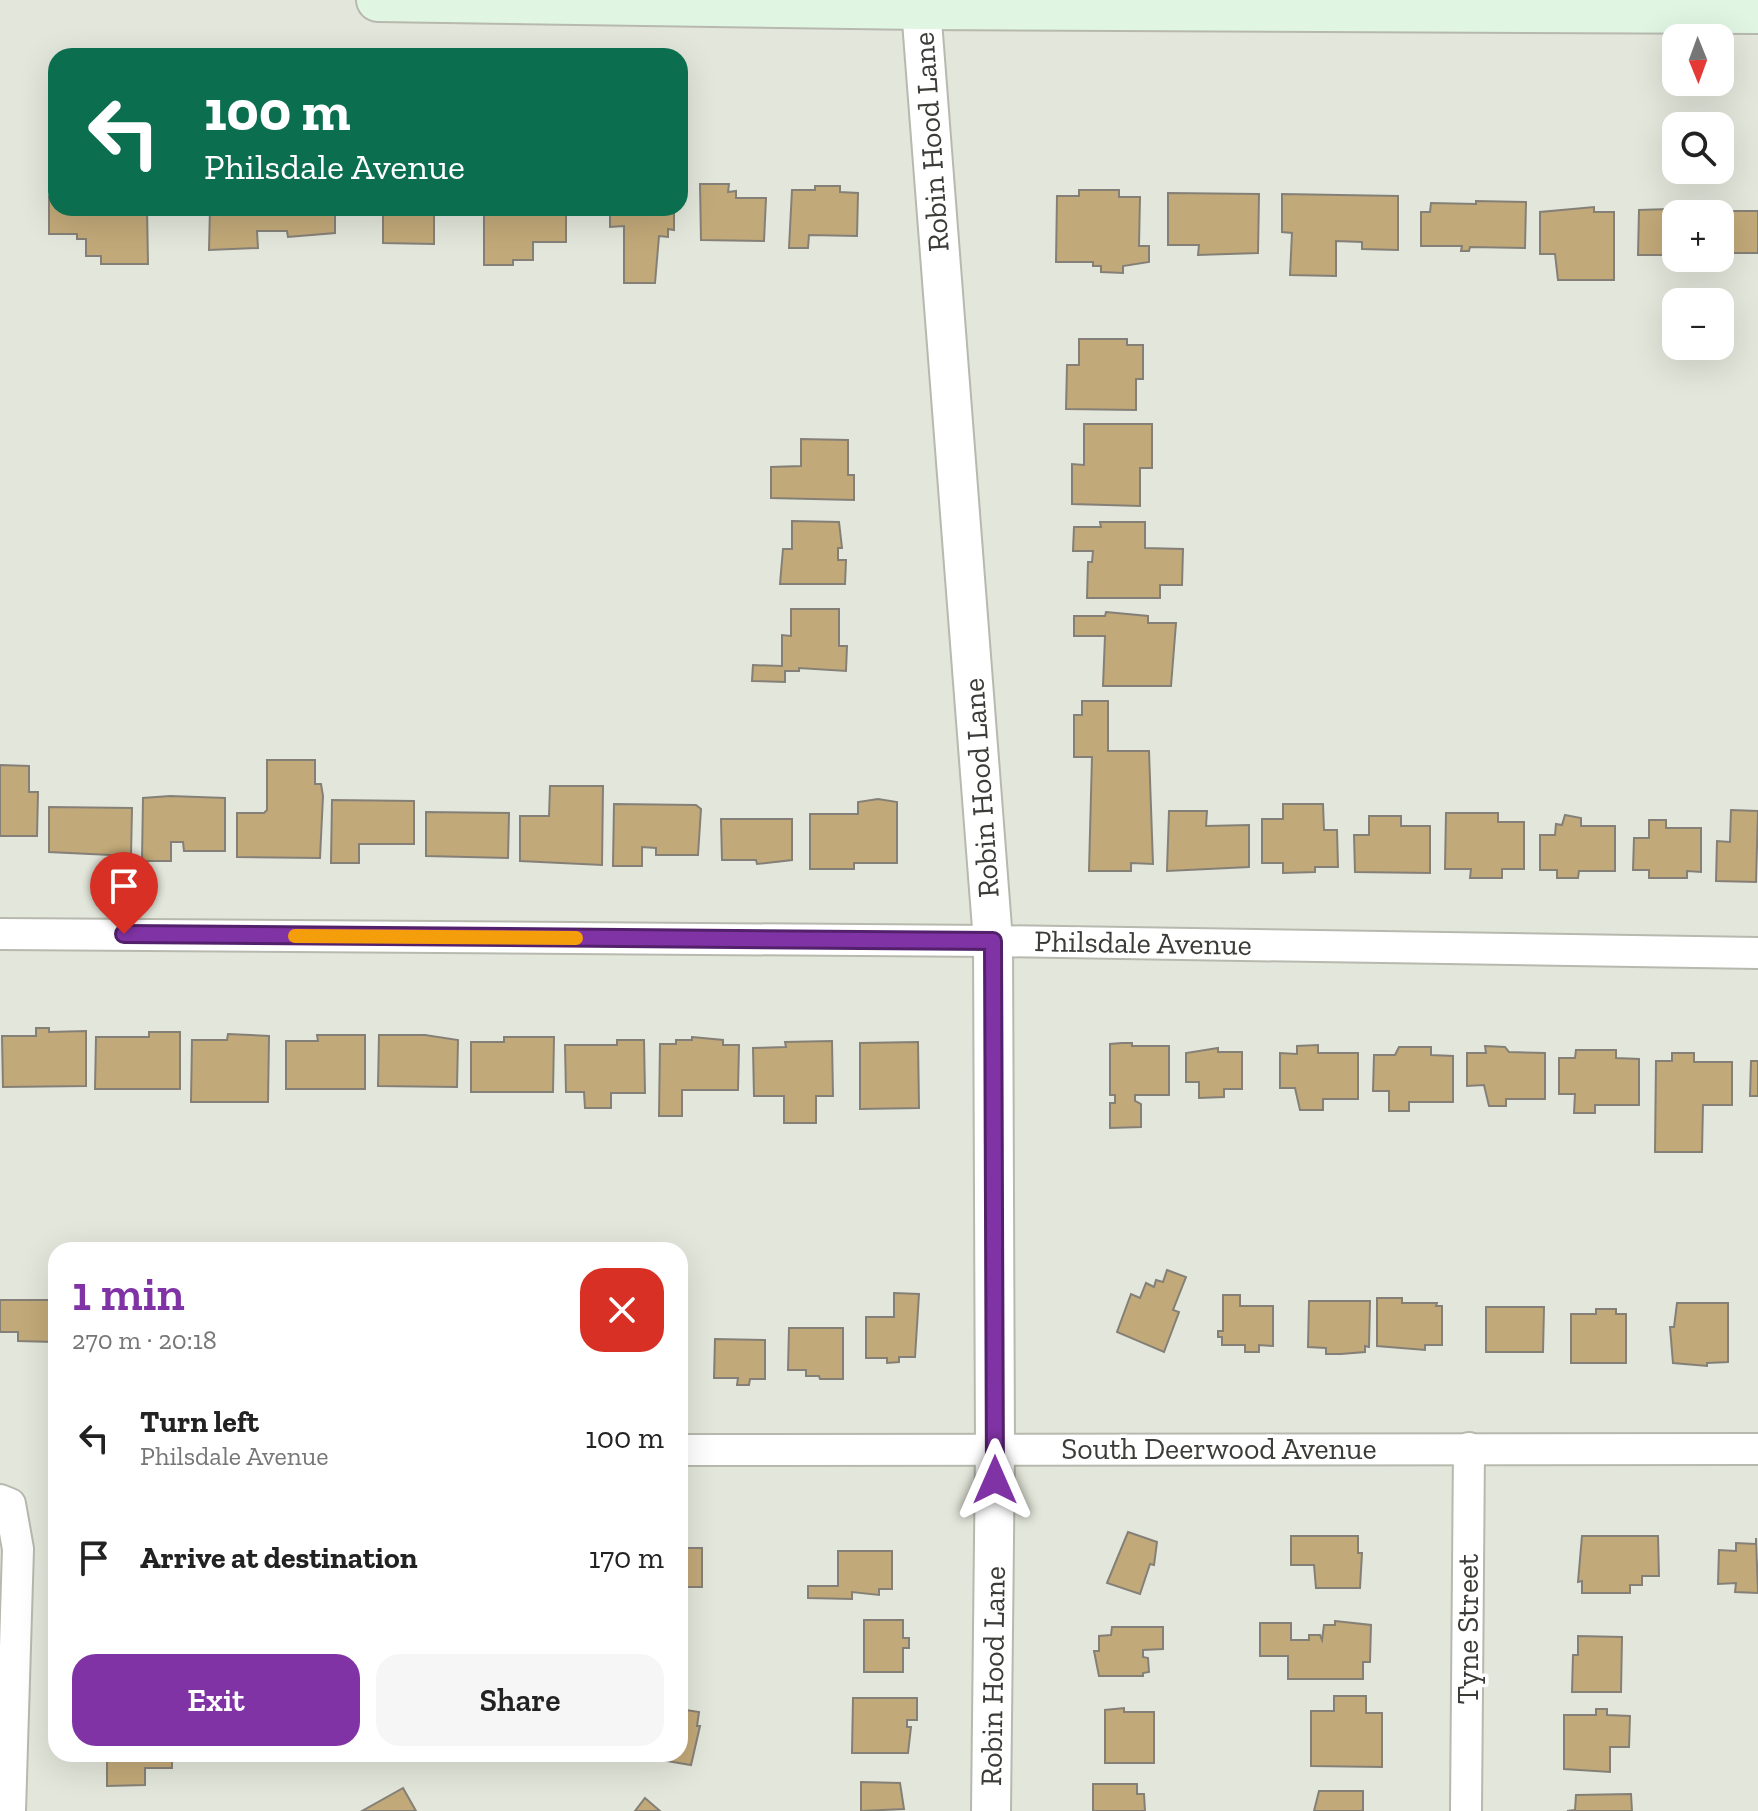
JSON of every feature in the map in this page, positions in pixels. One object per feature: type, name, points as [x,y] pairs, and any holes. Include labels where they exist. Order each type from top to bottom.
[{"type":"main road","points":[[378,0],[804,2],[921,8],[1758,12]]},
{"type":"street","name":"Robin Hood Lane","points":[[921,8],[993,941],[995,1450],[991,1811]]},
{"type":"street","name":"Philsdale Avenue","points":[[0,934],[993,941],[1758,953]]},
{"type":"street","name":"Tyne Street","points":[[1466,1811],[1469,1448]]},
{"type":"street","name":"South Deerwood Avenue","points":[[688,1450],[1758,1449]]},
{"type":"street","points":[[5,1502],[18,1549],[10,1811]]},
{"type":"building","points":[[700,184],[729,184],[728,192],[736,191],[736,198],[766,198],[764,241],[701,240]]},
{"type":"building","points":[[815,186],[840,186],[840,192],[858,193],[857,236],[809,235],[808,248],[789,248],[792,190],[815,190]]},
{"type":"building","points":[[1079,190],[1119,190],[1119,197],[1140,197],[1139,246],[1149,246],[1149,262],[1123,266],[1123,273],[1101,272],[1101,266],[1093,266],[1093,262],[1056,262],[1057,196],[1079,196]]},
{"type":"building","points":[[1168,193],[1259,194],[1258,253],[1198,255],[1199,245],[1168,245]]},
{"type":"building","points":[[1282,194],[1398,196],[1398,250],[1362,249],[1362,242],[1336,241],[1336,276],[1290,275],[1292,233],[1282,232]]},
{"type":"building","points":[[1476,201],[1526,202],[1525,248],[1470,247],[1469,251],[1461,251],[1462,246],[1421,246],[1421,212],[1430,212],[1431,203],[1476,204]]},
{"type":"building","points":[[1594,207],[1594,212],[1614,212],[1614,280],[1558,280],[1555,254],[1540,254],[1540,212]]},
{"type":"building","points":[[1662,209],[1662,255],[1638,255],[1639,210]]},
{"type":"building","points":[[1734,211],[1758,211],[1758,253],[1734,253]]},
{"type":"building","points":[[49,216],[147,216],[148,264],[101,264],[101,256],[86,256],[86,239],[77,239],[77,234],[49,234]]},
{"type":"building","points":[[210,216],[335,216],[335,233],[288,237],[287,231],[257,231],[258,248],[209,250]]},
{"type":"building","points":[[383,216],[434,216],[434,244],[383,243]]},
{"type":"building","points":[[484,216],[566,216],[566,242],[533,242],[533,260],[513,260],[513,265],[484,265]]},
{"type":"building","points":[[610,216],[674,216],[674,230],[668,229],[668,237],[659,236],[655,283],[624,283],[624,226],[610,227]]},
{"type":"building","points":[[1079,339],[1127,339],[1127,345],[1143,345],[1143,379],[1136,379],[1136,410],[1066,409],[1067,365],[1079,365]]},
{"type":"building","points":[[1084,424],[1152,424],[1152,468],[1140,468],[1140,506],[1072,504],[1072,464],[1084,465]]},
{"type":"building","points":[[801,439],[848,440],[848,475],[854,475],[854,500],[771,498],[771,467],[801,466]]},
{"type":"building","points":[[792,521],[839,522],[842,548],[838,548],[838,560],[846,560],[845,584],[780,584],[783,549],[792,549]]},
{"type":"building","points":[[1100,522],[1145,522],[1145,548],[1183,549],[1182,585],[1160,585],[1160,598],[1087,598],[1088,562],[1092,562],[1093,551],[1073,551],[1074,527],[1101,527]]},
{"type":"building","points":[[791,609],[839,609],[839,646],[847,646],[846,671],[799,668],[799,671],[785,671],[785,682],[752,681],[753,665],[782,666],[782,635],[791,636]]},
{"type":"building","points":[[1106,612],[1148,616],[1148,623],[1176,623],[1171,686],[1103,686],[1105,636],[1074,636],[1074,616],[1105,616]]},
{"type":"building","points":[[1082,701],[1108,701],[1108,751],[1149,751],[1153,864],[1131,863],[1131,871],[1089,871],[1092,757],[1074,757],[1074,715],[1082,715]]},
{"type":"building","points":[[267,760],[315,760],[315,784],[321,784],[323,796],[320,858],[237,857],[237,813],[264,813],[267,810]]},
{"type":"building","points":[[0,765],[29,766],[29,792],[38,792],[37,836],[0,836]]},
{"type":"building","points":[[550,786],[603,786],[602,865],[520,861],[520,816],[549,816]]},
{"type":"building","points":[[143,798],[225,798],[225,851],[184,851],[183,842],[171,842],[171,861],[142,861]]},
{"type":"building","points":[[878,799],[897,802],[897,863],[854,863],[854,869],[810,869],[810,814],[858,814],[858,802]]},
{"type":"building","points":[[332,800],[414,801],[414,844],[359,844],[359,863],[331,863]]},
{"type":"building","points":[[614,804],[696,805],[701,809],[698,855],[656,855],[656,848],[642,847],[642,866],[613,866]]},
{"type":"building","points":[[1283,804],[1323,804],[1324,830],[1337,830],[1338,867],[1315,867],[1315,872],[1283,873],[1283,863],[1262,863],[1262,819],[1283,819]]},
{"type":"building","points":[[49,807],[132,808],[131,856],[49,852]]},
{"type":"building","points":[[1731,810],[1758,811],[1756,882],[1716,881],[1717,841],[1730,842]]},
{"type":"building","points":[[1169,811],[1207,811],[1206,826],[1249,825],[1249,867],[1167,871]]},
{"type":"building","points":[[426,812],[509,813],[508,858],[426,856]]},
{"type":"building","points":[[1446,813],[1498,813],[1498,822],[1524,822],[1524,869],[1502,869],[1502,878],[1470,878],[1471,869],[1445,869]]},
{"type":"building","points":[[1565,815],[1581,818],[1581,826],[1615,826],[1615,871],[1579,871],[1578,878],[1557,878],[1557,870],[1540,870],[1540,835],[1555,835],[1556,824],[1562,825]]},
{"type":"building","points":[[1369,816],[1401,816],[1401,826],[1430,826],[1430,873],[1355,872],[1354,835],[1369,835]]},
{"type":"building","points":[[721,819],[792,819],[792,860],[757,864],[756,860],[722,860]]},
{"type":"building","points":[[1649,820],[1666,820],[1666,828],[1701,828],[1701,872],[1687,871],[1687,878],[1649,878],[1649,870],[1633,870],[1634,838],[1649,838]]},
{"type":"building","points":[[36,1028],[49,1028],[49,1032],[86,1031],[86,1086],[3,1087],[2,1036],[36,1036]]},
{"type":"building","points":[[149,1032],[180,1032],[180,1089],[95,1089],[96,1037],[149,1037]]},
{"type":"building","points":[[228,1034],[269,1036],[268,1102],[191,1102],[192,1040],[227,1040]]},
{"type":"building","points":[[317,1035],[365,1035],[365,1089],[286,1089],[286,1041],[318,1041]]},
{"type":"building","points":[[379,1035],[425,1035],[458,1040],[457,1087],[378,1086]]},
{"type":"building","points":[[504,1037],[554,1037],[553,1092],[471,1092],[471,1042],[504,1042]]},
{"type":"building","points":[[692,1037],[723,1040],[723,1045],[739,1045],[738,1090],[682,1090],[682,1116],[659,1116],[660,1044],[676,1044],[676,1040],[692,1040]]},
{"type":"building","points":[[617,1040],[644,1040],[645,1093],[611,1093],[611,1108],[585,1108],[584,1092],[566,1092],[565,1045],[617,1045]]},
{"type":"building","points":[[832,1041],[833,1096],[816,1096],[816,1123],[784,1123],[784,1096],[754,1096],[753,1048],[786,1047],[785,1042]]},
{"type":"building","points":[[918,1042],[919,1108],[860,1109],[860,1043]]},
{"type":"building","points":[[1132,1043],[1132,1046],[1169,1046],[1169,1095],[1135,1095],[1135,1101],[1141,1104],[1141,1127],[1110,1128],[1110,1103],[1115,1103],[1115,1095],[1110,1095],[1110,1044]]},
{"type":"building","points":[[1318,1045],[1318,1053],[1358,1053],[1358,1099],[1323,1099],[1323,1110],[1300,1110],[1295,1088],[1280,1088],[1280,1053],[1297,1054],[1297,1046]]},
{"type":"building","points":[[1485,1046],[1505,1047],[1509,1052],[1545,1053],[1545,1099],[1506,1099],[1506,1106],[1489,1106],[1484,1085],[1467,1086],[1467,1053],[1486,1053]]},
{"type":"building","points":[[1399,1047],[1431,1047],[1431,1055],[1453,1056],[1453,1102],[1409,1102],[1409,1111],[1389,1111],[1389,1091],[1373,1091],[1374,1055],[1395,1055]]},
{"type":"building","points":[[1218,1048],[1218,1052],[1242,1052],[1242,1089],[1224,1089],[1224,1097],[1199,1098],[1199,1082],[1186,1082],[1186,1053]]},
{"type":"building","points":[[1576,1050],[1616,1050],[1616,1058],[1639,1059],[1639,1105],[1595,1105],[1595,1113],[1574,1113],[1575,1094],[1559,1094],[1559,1058],[1575,1058]]},
{"type":"building","points":[[1672,1053],[1694,1053],[1694,1062],[1732,1062],[1732,1105],[1703,1105],[1702,1152],[1655,1152],[1656,1061],[1672,1061]]},
{"type":"building","points":[[1751,1061],[1758,1061],[1758,1096],[1750,1096]]},
{"type":"building","points":[[1167,1270],[1186,1277],[1173,1310],[1179,1312],[1164,1352],[1117,1332],[1131,1294],[1140,1298],[1146,1283],[1154,1287],[1156,1280],[1163,1282]]},
{"type":"building","points":[[894,1293],[919,1294],[915,1357],[899,1357],[899,1362],[887,1363],[887,1358],[866,1358],[866,1317],[894,1317]]},
{"type":"building","points":[[1223,1295],[1240,1295],[1240,1306],[1273,1306],[1273,1346],[1259,1345],[1259,1352],[1245,1352],[1245,1345],[1222,1345],[1218,1331],[1223,1331]]},
{"type":"building","points":[[1377,1298],[1402,1298],[1402,1303],[1437,1303],[1436,1306],[1442,1306],[1442,1345],[1425,1345],[1425,1350],[1377,1346]]},
{"type":"building","points":[[0,1300],[48,1300],[48,1342],[18,1341],[18,1332],[0,1332]]},
{"type":"building","points":[[1309,1301],[1370,1301],[1369,1347],[1365,1346],[1365,1352],[1326,1354],[1326,1348],[1308,1347]]},
{"type":"building","points":[[1677,1303],[1728,1303],[1728,1362],[1707,1363],[1707,1366],[1673,1363],[1670,1327],[1674,1327]]},
{"type":"building","points":[[1486,1307],[1544,1307],[1543,1352],[1486,1352]]},
{"type":"building","points":[[1596,1309],[1616,1309],[1616,1314],[1626,1314],[1626,1363],[1571,1363],[1571,1314],[1596,1314]]},
{"type":"building","points":[[789,1328],[843,1328],[843,1379],[820,1379],[819,1376],[806,1376],[806,1370],[788,1370]]},
{"type":"building","points":[[715,1339],[765,1340],[765,1379],[750,1379],[749,1385],[737,1385],[738,1378],[714,1378]]},
{"type":"building","points":[[1128,1532],[1157,1542],[1154,1565],[1150,1564],[1140,1594],[1107,1583]]},
{"type":"building","points":[[1291,1536],[1358,1536],[1358,1553],[1362,1553],[1360,1588],[1316,1588],[1314,1565],[1291,1565]]},
{"type":"building","points":[[1582,1536],[1658,1536],[1659,1576],[1642,1576],[1642,1585],[1630,1585],[1630,1593],[1582,1593],[1582,1581],[1578,1582]]},
{"type":"building","points":[[1756,1538],[1758,1593],[1735,1592],[1736,1583],[1718,1584],[1719,1550],[1736,1551],[1736,1543],[1756,1544]]},
{"type":"building","points":[[688,1548],[702,1548],[702,1587],[688,1587]]},
{"type":"building","points":[[838,1551],[892,1551],[892,1589],[879,1589],[879,1595],[852,1592],[852,1599],[808,1598],[808,1586],[838,1586]]},
{"type":"building","points":[[864,1620],[903,1620],[903,1638],[909,1638],[909,1648],[903,1648],[903,1672],[864,1672]]},
{"type":"building","points":[[1335,1621],[1371,1625],[1370,1662],[1363,1662],[1363,1679],[1288,1679],[1288,1656],[1260,1656],[1260,1623],[1291,1623],[1291,1640],[1309,1640],[1309,1635],[1320,1635],[1322,1640],[1324,1625],[1335,1625]]},
{"type":"building","points":[[1112,1627],[1163,1627],[1163,1649],[1143,1650],[1143,1657],[1148,1658],[1149,1672],[1143,1673],[1143,1676],[1099,1676],[1094,1651],[1099,1651],[1099,1636],[1111,1635]]},
{"type":"building","points":[[1578,1636],[1622,1637],[1621,1692],[1572,1692],[1573,1655],[1578,1655]]},
{"type":"building","points":[[1334,1696],[1366,1696],[1366,1713],[1382,1713],[1382,1767],[1311,1766],[1311,1711],[1334,1711]]},
{"type":"building","points":[[853,1698],[917,1698],[917,1720],[907,1720],[907,1727],[911,1727],[908,1753],[852,1753]]},
{"type":"building","points":[[1124,1708],[1124,1712],[1154,1712],[1154,1763],[1105,1763],[1105,1710]]},
{"type":"building","points":[[1596,1709],[1607,1709],[1607,1715],[1630,1716],[1629,1747],[1610,1747],[1610,1772],[1564,1769],[1564,1715],[1596,1715]]},
{"type":"building","points":[[688,1710],[699,1712],[697,1726],[700,1726],[691,1765],[673,1762],[688,1762]]},
{"type":"building","points":[[107,1762],[172,1762],[172,1768],[145,1768],[145,1785],[107,1786]]},
{"type":"building","points":[[861,1782],[900,1783],[904,1809],[861,1811]]},
{"type":"building","points":[[1093,1784],[1137,1784],[1137,1794],[1144,1794],[1145,1811],[1093,1811]]},
{"type":"building","points":[[403,1788],[416,1811],[362,1811]]},
{"type":"building","points":[[1319,1791],[1363,1791],[1363,1811],[1314,1811]]},
{"type":"building","points":[[1631,1794],[1632,1811],[1567,1811],[1575,1810],[1576,1795]]},
{"type":"building","points":[[645,1798],[660,1811],[635,1811]]},
{"type":"slow traffic","points":[[295,936],[576,938]]},
{"type":"route","points":[[124,934],[993,941],[995,1480]]}]
